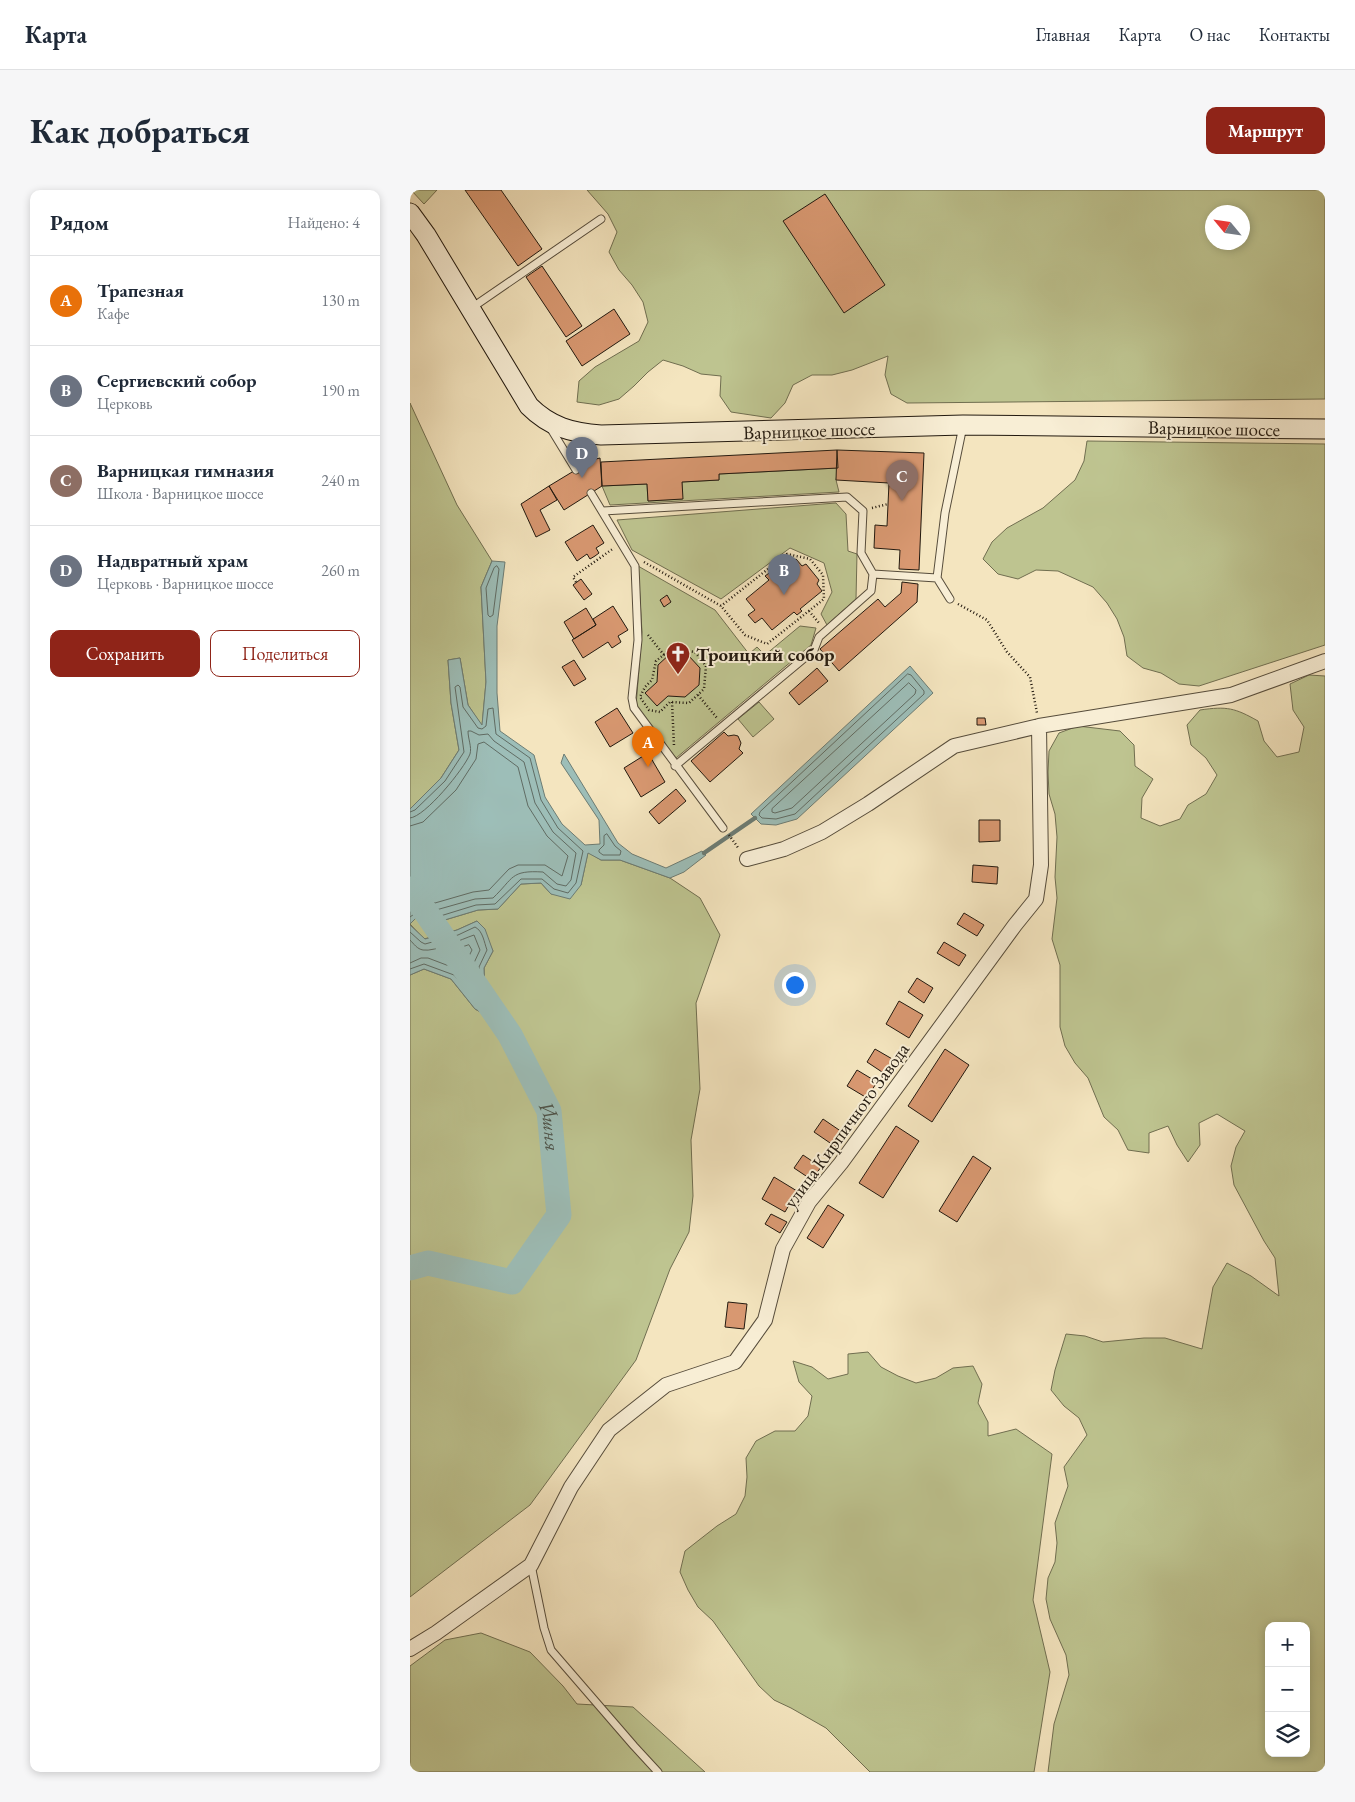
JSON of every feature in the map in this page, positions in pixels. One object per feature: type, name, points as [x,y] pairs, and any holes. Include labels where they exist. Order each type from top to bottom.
[{"type":"street","name":"Варницкое шоссе","points":[[410,213],[426,235],[529,406],[547,422],[570,431],[601,435],[963,425],[1325,429]]},
{"type":"street","points":[[747,859],[784,849],[822,832],[868,804],[954,746],[1039,726],[1231,694],[1325,661]]},
{"type":"street","name":"улица Кирпичного Завода","points":[[530,1565],[571,1487],[609,1430],[666,1385],[735,1362],[765,1320],[784,1249],[810,1202],[841,1163],[1036,899],[1041,865],[1039,726]]},
{"type":"street","points":[[410,1650],[530,1565]]},
{"type":"lane","points":[[470,309],[601,219]]},
{"type":"lane","points":[[547,422],[576,470]]},
{"type":"lane","points":[[950,599],[937,578],[945,513],[963,425]]},
{"type":"lane","points":[[591,493],[635,566],[638,640],[632,698],[634,708],[675,766],[723,828]]},
{"type":"lane","points":[[603,511],[846,497],[863,511],[861,552],[873,574],[871,591],[819,637],[814,650],[675,766]]},
{"type":"lane","points":[[873,574],[937,578]]},
{"type":"lane","points":[[530,1565],[544,1628],[551,1650],[658,1772]]},
{"type":"path","points":[[863,511],[888,504]]},
{"type":"path","points":[[576,582],[573,578],[621,543]]},
{"type":"path","points":[[626,552],[721,606],[745,636],[767,644],[824,599],[823,575],[810,559],[787,554],[721,606]]},
{"type":"path","points":[[595,556],[598,560]]},
{"type":"path","points":[[950,599],[987,620],[1007,652],[1030,677],[1039,726]]},
{"type":"path","points":[[809,611],[816,620]]},
{"type":"path","points":[[638,622],[664,655]]},
{"type":"path","points":[[671,649],[695,652],[706,666],[704,688],[689,703],[670,702],[660,712],[649,710],[640,698],[645,687],[652,680],[656,661],[664,655],[671,649]]},
{"type":"path","points":[[698,694],[724,726]]},
{"type":"path","points":[[672,702],[675,766]]},
{"type":"green space","points":[[411,190],[437,190],[424,204]]},
{"type":"green space","points":[[587,190],[1325,190],[1325,399],[907,403],[891,394],[885,375],[888,356],[852,370],[832,375],[812,375],[793,385],[785,403],[771,418],[731,412],[720,396],[721,376],[701,374],[663,360],[619,399],[599,405],[577,402],[579,381],[595,367],[639,341],[648,322],[643,302],[619,270],[609,252],[617,232],[608,214]]},
{"type":"green space","points":[[410,403],[457,505],[492,561],[481,587],[486,682],[482,726],[468,705],[460,658],[448,660],[451,703],[459,750],[441,778],[410,809]]},
{"type":"green space","points":[[1087,441],[1325,444],[1325,645],[1199,686],[1179,684],[1161,673],[1143,668],[1127,656],[1124,637],[1117,619],[1107,603],[1093,587],[1058,571],[1036,570],[1018,579],[998,574],[983,559],[992,542],[1007,528],[1043,508],[1075,480],[1084,461]]},
{"type":"green space","points":[[838,468],[836,480],[839,492],[610,505],[602,486],[647,484],[648,501],[682,499],[682,482],[719,480],[719,474]]},
{"type":"green space","points":[[836,503],[846,514],[848,551],[857,554],[856,599],[827,625],[821,614],[832,592],[824,563],[790,548],[721,599],[632,550],[617,520]]},
{"type":"green space","points":[[638,566],[715,610],[749,654],[757,647],[765,655],[800,626],[816,628],[811,645],[676,758],[636,706],[642,632]]},
{"type":"green space","points":[[1309,675],[1325,676],[1325,1772],[1048,1772],[1054,1724],[1069,1675],[1066,1655],[1050,1619],[1046,1599],[1048,1578],[1055,1562],[1057,1543],[1055,1523],[1068,1486],[1064,1467],[1087,1435],[1079,1418],[1064,1406],[1051,1390],[1066,1334],[1085,1336],[1103,1342],[1165,1338],[1202,1349],[1213,1287],[1227,1263],[1251,1276],[1279,1296],[1275,1258],[1234,1185],[1231,1166],[1236,1147],[1245,1131],[1217,1114],[1199,1123],[1200,1145],[1188,1162],[1168,1126],[1149,1133],[1149,1153],[1128,1150],[1118,1130],[1104,1117],[1088,1078],[1075,1063],[1065,1046],[1060,1027],[1060,965],[1052,939],[1057,898],[1055,877],[1057,837],[1055,814],[1049,794],[1049,751],[1059,733],[1078,726],[1120,731],[1134,745],[1135,766],[1153,779],[1142,798],[1141,818],[1160,826],[1180,819],[1188,805],[1206,794],[1217,775],[1206,758],[1191,745],[1187,725],[1200,710],[1230,709],[1258,721],[1264,741],[1277,757],[1299,752],[1304,727],[1293,710],[1290,684]]},
{"type":"green space","points":[[759,702],[774,719],[753,737],[738,719]]},
{"type":"green space","points":[[588,852],[601,860],[620,860],[670,878],[700,898],[720,935],[696,1003],[700,1089],[691,1140],[693,1196],[689,1232],[670,1269],[636,1360],[530,1505],[410,1597],[410,975],[424,969],[451,979],[475,1009],[482,1013],[492,1029],[509,1034],[505,1021],[491,1014],[485,996],[484,968],[493,951],[477,921],[457,930],[424,939],[410,924],[418,916],[438,922],[478,910],[498,909],[521,884],[541,883],[551,894],[581,885]]},
{"type":"green space","points":[[868,1352],[881,1367],[916,1383],[936,1378],[953,1368],[973,1366],[982,1384],[978,1403],[988,1422],[988,1436],[1016,1429],[1052,1454],[1033,1600],[1050,1672],[1034,1772],[870,1772],[826,1728],[774,1700],[759,1686],[713,1621],[698,1607],[680,1572],[685,1551],[736,1514],[745,1496],[746,1458],[756,1441],[775,1431],[795,1431],[808,1416],[812,1396],[799,1382],[793,1361],[812,1367],[828,1379],[848,1374],[848,1354]]},
{"type":"green space","points":[[481,1633],[530,1652],[563,1686],[577,1704],[633,1707],[705,1772],[410,1772],[410,1666],[445,1640]]},
{"type":"water","points":[[492,561],[505,562],[497,626],[497,693],[500,731],[534,755],[545,797],[562,824],[585,845],[600,844],[599,820],[561,763],[564,754],[618,843],[632,854],[666,868],[702,851],[706,855],[684,872],[670,878],[620,860],[601,860],[588,853],[581,885],[570,899],[551,894],[541,883],[521,884],[498,909],[478,910],[438,922],[424,922],[418,916],[410,924],[410,809],[441,778],[459,750],[451,703],[448,660],[460,658],[468,705],[482,725],[486,682],[481,587]]},
{"type":"water","points":[[910,666],[933,693],[797,819],[776,825],[761,824],[751,814]]},
{"type":"water","points":[[477,921],[485,929],[493,951],[484,968],[485,996],[491,1014],[505,1021],[510,1035],[492,1029],[483,1013],[475,1009],[451,979],[424,969],[410,975],[410,925],[425,939],[457,930]]},
{"type":"building","points":[[465,190],[501,190],[542,249],[518,266]]},
{"type":"building","points":[[825,194],[885,285],[844,313],[783,221]]},
{"type":"building","points":[[542,266],[582,326],[566,337],[526,277]]},
{"type":"building","points":[[614,309],[630,334],[582,366],[566,341]]},
{"type":"building","points":[[837,450],[838,468],[719,474],[719,480],[682,482],[683,499],[648,501],[647,484],[602,486],[601,462]]},
{"type":"building","points":[[837,450],[924,453],[919,570],[899,569],[900,550],[874,548],[875,525],[887,526],[889,483],[836,480]]},
{"type":"building","points":[[600,458],[602,486],[564,510],[549,486],[592,460]]},
{"type":"building","points":[[549,486],[557,500],[540,510],[550,530],[536,537],[521,504]]},
{"type":"building","points":[[593,525],[604,543],[596,548],[599,553],[595,556],[590,559],[587,554],[577,561],[565,542]]},
{"type":"building","points":[[796,559],[802,566],[806,564],[819,580],[817,584],[822,591],[800,609],[802,611],[797,615],[794,612],[772,630],[762,618],[755,623],[748,615],[755,610],[746,599],[769,580],[765,576],[772,571],[775,575]]},
{"type":"building","points":[[581,579],[592,594],[584,600],[573,585]]},
{"type":"building","points":[[902,582],[918,584],[917,602],[839,671],[820,649],[878,599],[885,607],[901,593]]},
{"type":"building","points":[[667,595],[671,602],[664,607],[660,600]]},
{"type":"building","points":[[613,606],[628,630],[618,636],[621,642],[612,648],[608,642],[583,658],[572,640],[596,625],[593,619]]},
{"type":"building","points":[[586,608],[596,625],[574,639],[564,622]]},
{"type":"building","name":"Троицкий собор","points":[[671,653],[688,655],[700,668],[699,685],[685,697],[668,696],[657,706],[645,693],[657,682],[658,665]]},
{"type":"building","points":[[574,660],[586,679],[574,686],[562,667]]},
{"type":"building","points":[[817,668],[828,681],[799,705],[789,693]]},
{"type":"building","points":[[617,708],[633,733],[610,747],[595,722]]},
{"type":"building","points":[[977,718],[985,718],[986,725],[977,725]]},
{"type":"building","points":[[724,732],[728,736],[738,736],[741,743],[739,749],[743,753],[710,782],[691,761]]},
{"type":"building","points":[[648,753],[665,782],[641,797],[624,768]]},
{"type":"building","points":[[676,789],[686,801],[659,824],[649,812]]},
{"type":"building","points":[[979,820],[1000,820],[1000,841],[979,842]]},
{"type":"building","points":[[973,865],[998,867],[997,884],[972,882]]},
{"type":"building","points":[[964,913],[984,925],[977,936],[957,924]]},
{"type":"building","points":[[944,942],[966,955],[959,966],[937,953]]},
{"type":"building","points":[[917,978],[933,988],[924,1003],[908,992]]},
{"type":"building","points":[[899,1001],[923,1015],[909,1038],[886,1024]]},
{"type":"building","points":[[875,1049],[894,1060],[885,1074],[867,1062]]},
{"type":"building","points":[[945,1049],[969,1065],[932,1122],[908,1106]]},
{"type":"building","points":[[857,1070],[877,1082],[867,1098],[847,1086]]},
{"type":"building","points":[[823,1119],[845,1134],[836,1147],[814,1132]]},
{"type":"building","points":[[896,1126],[919,1141],[883,1198],[859,1183]]},
{"type":"building","points":[[803,1155],[821,1167],[812,1180],[794,1168]]},
{"type":"building","points":[[973,1156],[991,1168],[957,1222],[939,1211]]},
{"type":"building","points":[[774,1177],[797,1191],[785,1212],[762,1199]]},
{"type":"building","points":[[828,1205],[844,1215],[823,1248],[807,1238]]},
{"type":"building","points":[[771,1214],[787,1222],[780,1233],[765,1224]]},
{"type":"building","points":[[728,1302],[747,1304],[744,1329],[725,1327]]},
{"type":"waterway","points":[[704,853],[755,818]]},
{"type":"waterway","name":"Ишня","points":[[410,889],[510,1035],[549,1111],[559,1215],[512,1282],[428,1263],[410,1268]]},
{"type":"place","name":"Надвратный храм","points":[[582,478]]},
{"type":"place","name":"Варницкая гимназия","points":[[902,501]]},
{"type":"place","name":"Сергиевский собор","points":[[784,595]]},
{"type":"place","name":"Троицкий собор","points":[[678,675]]},
{"type":"place","name":"Трапезная","points":[[648,767]]}]
